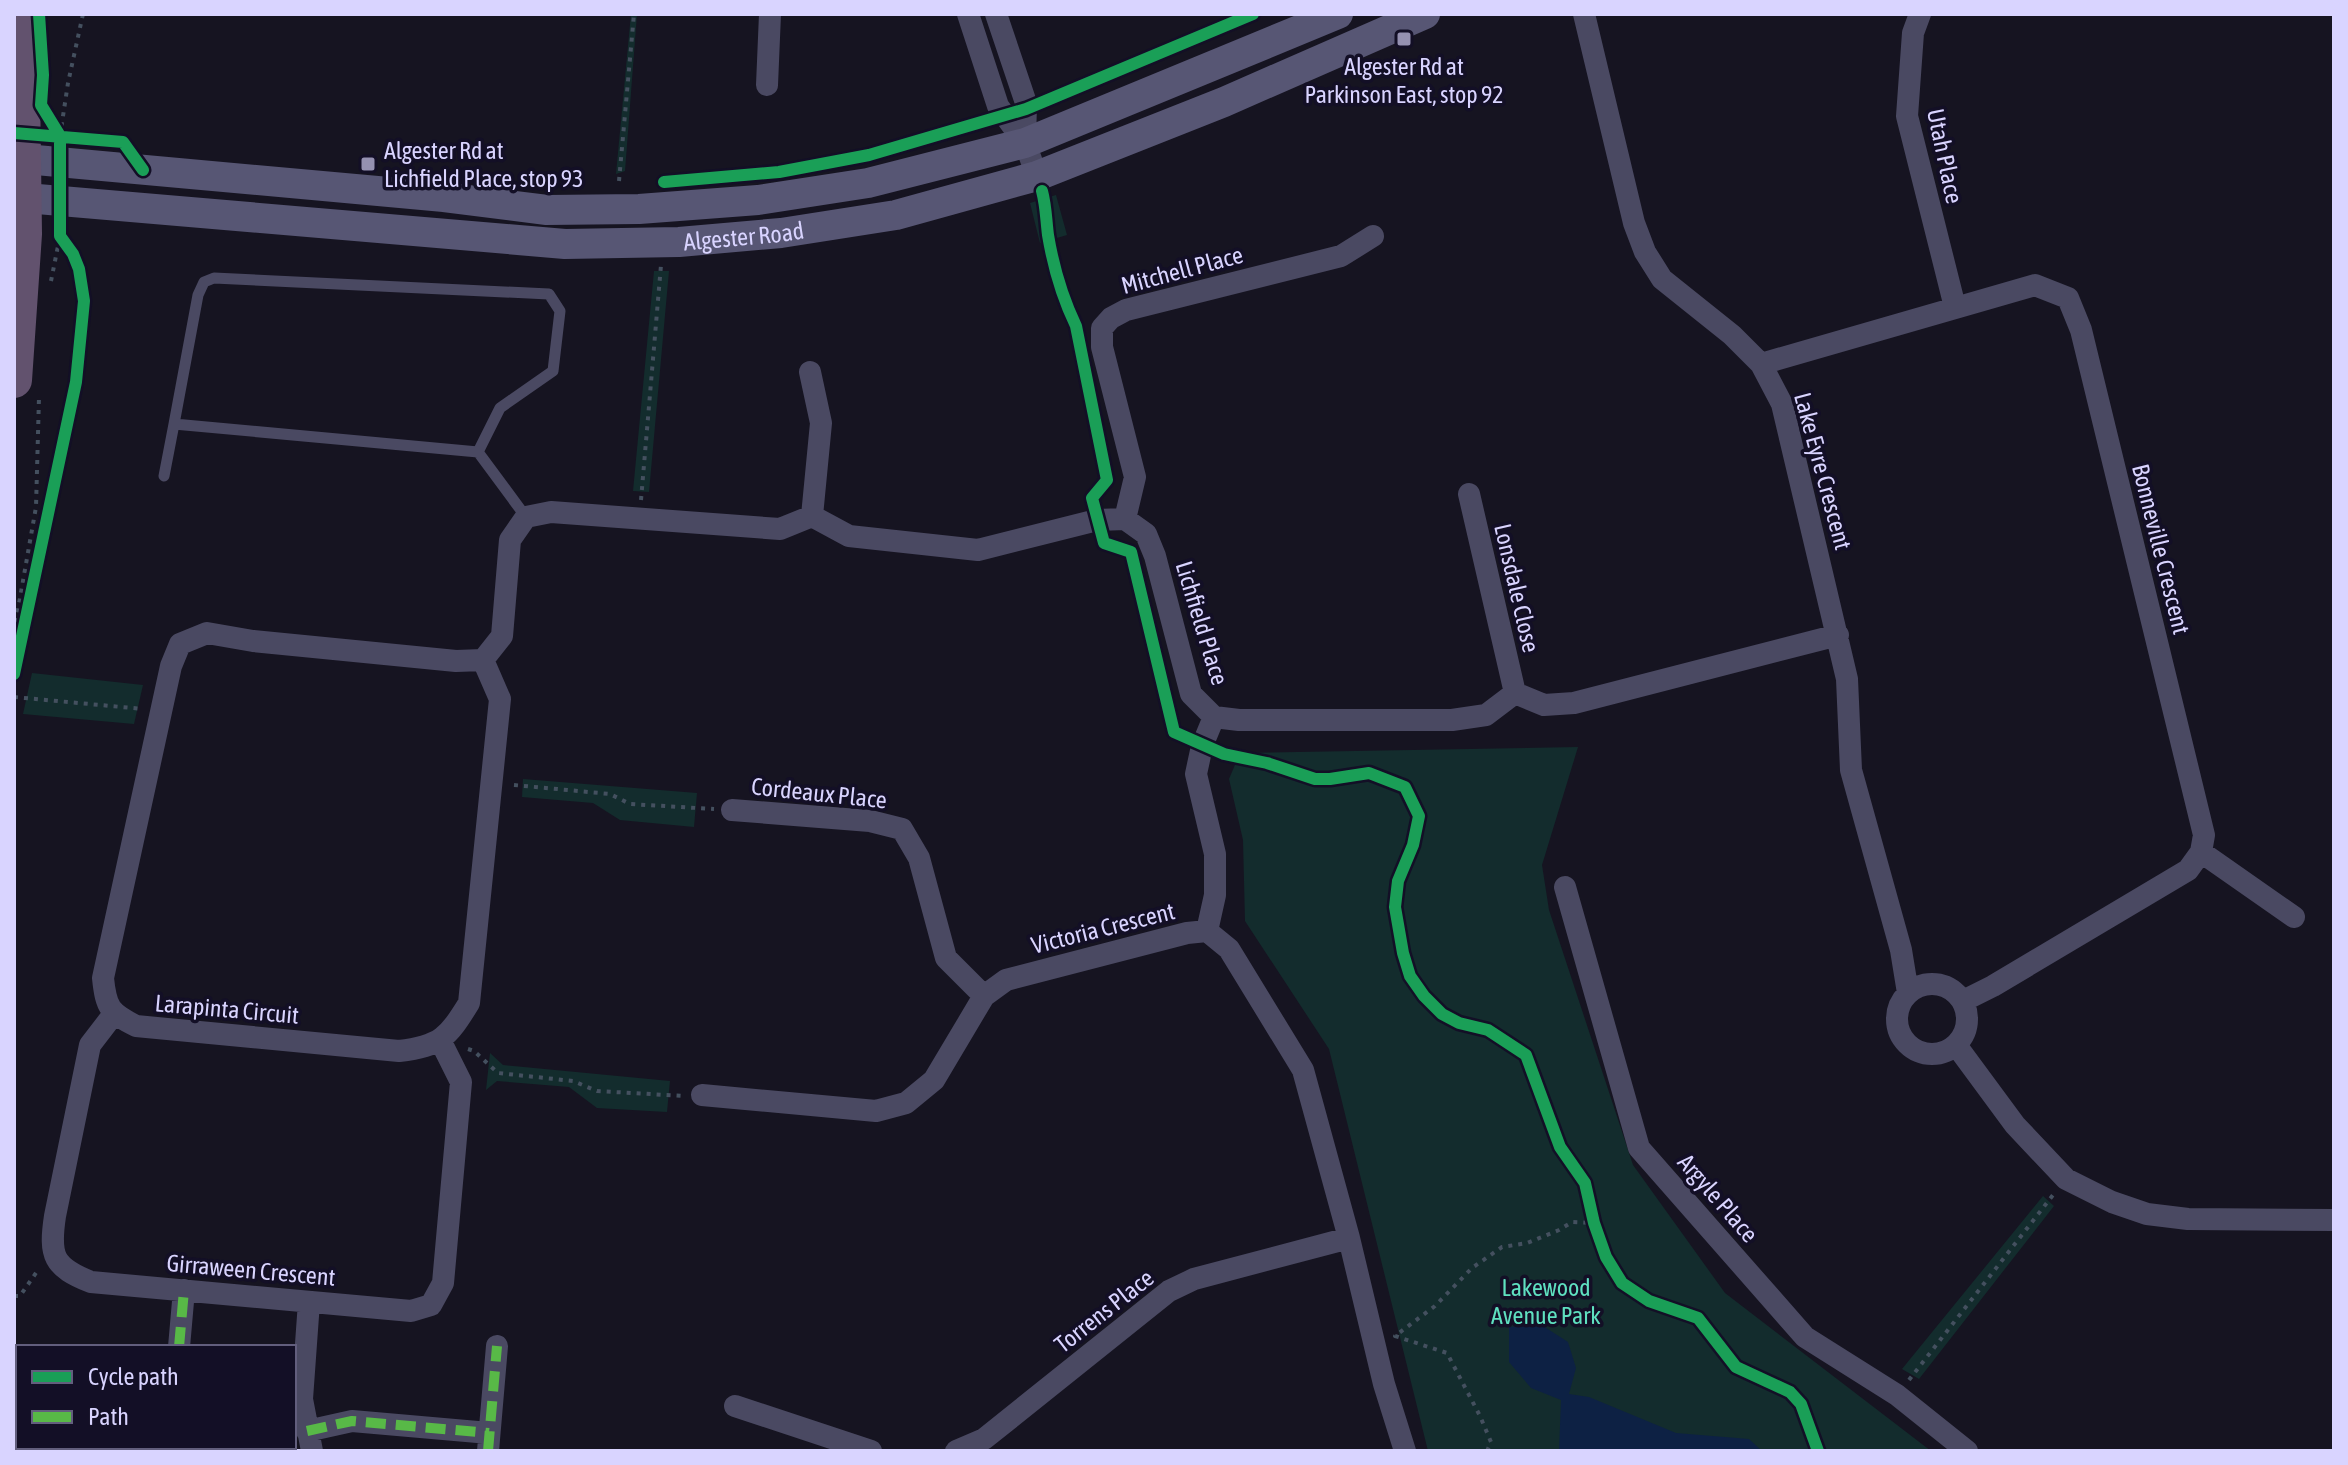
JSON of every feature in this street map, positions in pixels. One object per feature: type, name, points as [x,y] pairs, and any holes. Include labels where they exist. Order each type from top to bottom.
[{"type":"highway","points":[[21,14],[27,142],[19,198],[24,234],[27,383]]},
{"type":"main road","name":"Algester Road","points":[[27,142],[547,210],[639,209],[758,200],[868,183],[1025,143],[1338,14]]},
{"type":"main road","name":"Algester Road","points":[[19,198],[565,244],[679,242],[781,233],[896,215],[1037,176],[1224,102],[1425,14]]},
{"type":"street","points":[[767,85],[770,14]]},
{"type":"street","points":[[968,14],[998,106],[1025,143],[1037,176]]},
{"type":"street","points":[[996,14],[1026,103],[1025,143]]},
{"type":"street","name":"Lake Eyre Crescent","points":[[1584,14],[1634,223],[1645,252],[1662,279],[1732,335],[1761,364],[1782,404],[1847,679],[1851,770],[1901,950],[1908,993]]},
{"type":"street","name":"Utah Place","points":[[1920,14],[1913,33],[1907,116],[1955,307]]},
{"type":"street","name":"Mitchell Place","points":[[1125,519],[1135,477],[1102,347],[1102,328],[1111,318],[1126,310],[1341,256],[1373,236]]},
{"type":"street","name":"Bonneville Crescent","points":[[1761,364],[2035,285],[2068,298],[2081,330],[2204,835],[2201,852]]},
{"type":"street","points":[[810,372],[821,423],[812,516]]},
{"type":"street","name":"Lonsdale Close","points":[[1469,494],[1515,693]]},
{"type":"street","points":[[113,1015],[105,997],[103,978],[171,666],[180,644],[207,633],[253,641],[456,661],[483,660],[502,636],[510,540],[526,517],[551,512],[780,529],[812,516]]},
{"type":"street","points":[[812,516],[849,536],[978,550],[1097,520],[1125,519]]},
{"type":"street","name":"Lichfield Place","points":[[1125,519],[1146,534],[1155,556],[1191,694],[1214,717],[1239,720],[1452,720],[1486,715],[1515,693]]},
{"type":"street","points":[[1515,693],[1544,705],[1574,703],[1838,635]]},
{"type":"street","points":[[443,1046],[469,1003],[500,699],[483,660]]},
{"type":"street","points":[[1207,931],[1215,895],[1215,854],[1196,774],[1202,746],[1214,717]]},
{"type":"street","name":"Cordeaux Place","points":[[732,810],[870,821],[902,829],[919,858],[946,958],[984,996]]},
{"type":"street","points":[[1963,1001],[2188,870],[2201,852],[2294,917]]},
{"type":"street","name":"Argyle Place","points":[[1565,887],[1639,1148],[1805,1337],[1897,1395],[1967,1451]]},
{"type":"street","name":"Victoria Crescent","points":[[984,996],[1006,980],[1187,933],[1207,931],[1229,949],[1303,1070],[1349,1238],[1384,1384],[1405,1451]]},
{"type":"street","points":[[1940,984],[1952,989],[1963,1001],[1967,1013],[1963,1036],[1956,1045],[1946,1052],[1932,1054],[1909,1046],[1897,1026],[1900,1003],[1908,993],[1919,986],[1940,984]]},
{"type":"street","points":[[702,1095],[876,1111],[906,1103],[934,1080],[984,996]]},
{"type":"street","name":"Larapinta Circuit","points":[[113,1015],[136,1026],[399,1051],[443,1046]]},
{"type":"street","name":"Girraween Crescent","points":[[113,1015],[90,1045],[52,1237],[54,1256],[68,1273],[91,1282],[411,1311],[431,1305],[443,1283],[461,1082],[443,1046]]},
{"type":"street","points":[[1956,1045],[2015,1125],[2066,1179],[2112,1202],[2147,1214],[2188,1219],[2334,1220]]},
{"type":"street","name":"Torrens Place","points":[[956,1451],[984,1439],[1169,1291],[1194,1279],[1349,1238]]},
{"type":"street","points":[[179,1345],[184,1290]]},
{"type":"street","points":[[309,1302],[302,1399],[309,1441],[352,1421],[488,1442],[497,1346]]},
{"type":"street","points":[[735,1406],[871,1451]]},
{"type":"lane","points":[[164,476],[198,295],[204,282],[214,278],[549,294],[560,311],[553,371],[500,408],[478,452]]},
{"type":"lane","points":[[174,424],[478,452],[526,517]]},
{"type":"path","points":[[66,145],[68,83],[83,14]]},
{"type":"path","points":[[619,181],[634,14]]},
{"type":"path","points":[[27,142],[66,145]]},
{"type":"path","points":[[27,142],[66,145]]},
{"type":"path","points":[[50,291],[60,236],[60,201]]},
{"type":"path","points":[[24,234],[60,236]]},
{"type":"path","points":[[60,236],[73,254]]},
{"type":"path","points":[[639,518],[661,262]]},
{"type":"path","points":[[14,632],[36,507],[27,383]]},
{"type":"path","points":[[19,648],[46,525]]},
{"type":"path","points":[[14,697],[161,710]]},
{"type":"path","points":[[490,783],[610,794],[630,804],[732,810]]},
{"type":"path","points":[[443,1046],[461,1046],[474,1051],[498,1073],[573,1081],[597,1091],[702,1095]]},
{"type":"path","points":[[1897,1395],[2066,1179]]},
{"type":"path","points":[[1487,1451],[1491,1442],[1447,1353],[1395,1336],[1435,1306],[1472,1268],[1502,1247],[1527,1243],[1572,1222],[1594,1223]]},
{"type":"path","points":[[14,1296],[20,1296],[41,1266]]},
{"type":"green space","points":[[631,14],[637,14],[625,171],[616,174]]},
{"type":"green space","points":[[1056,195],[1067,235],[1040,243],[1030,203]]},
{"type":"green space","points":[[654,271],[669,271],[649,492],[633,491]]},
{"type":"green space","points":[[32,673],[143,685],[134,724],[23,714]]},
{"type":"green space","name":"Lakewood Avenue Park","points":[[1578,747],[1542,865],[1549,910],[1633,1165],[1725,1293],[1931,1451],[1428,1451],[1329,1049],[1245,921],[1243,840],[1229,779],[1240,753]]},
{"type":"green space","points":[[523,779],[697,793],[694,827],[620,820],[593,803],[522,797]]},
{"type":"green space","points":[[490,1053],[503,1065],[670,1081],[667,1112],[597,1108],[569,1087],[497,1081],[486,1090]]},
{"type":"green space","points":[[2043,1196],[2054,1206],[1919,1379],[1902,1369]]},
{"type":"water","points":[[1540,1324],[1568,1342],[1576,1368],[1569,1394],[1589,1397],[1676,1433],[1749,1439],[1762,1451],[1559,1451],[1561,1400],[1531,1388],[1509,1362],[1509,1327]]},
{"type":"marked path","points":[[179,1345],[184,1290]]},
{"type":"marked path","points":[[488,1451],[497,1346]]},
{"type":"marked path","points":[[307,1431],[352,1421],[489,1433]]},
{"type":"cycle path","points":[[14,674],[76,382],[84,301],[79,269],[60,236],[60,136],[41,105],[43,75],[39,14]]},
{"type":"cycle path","points":[[664,182],[779,172],[869,155],[1026,109],[1253,14]]},
{"type":"cycle path","points":[[14,133],[123,142],[143,170]]},
{"type":"cycle path","points":[[1042,191],[1053,258],[1076,326],[1107,480],[1092,498],[1104,543],[1131,552],[1174,732],[1224,754],[1267,763],[1315,779],[1369,773],[1405,787],[1419,816],[1413,845],[1398,881],[1395,907],[1410,976],[1442,1014],[1459,1023],[1488,1030],[1526,1055],[1560,1147],[1585,1183],[1606,1257],[1622,1283],[1649,1301],[1698,1318],[1736,1367],[1790,1392],[1801,1404],[1818,1451]]},
{"type":"place","name":"Algester Rd at Parkinson East, stop 92","points":[[1404,39]]},
{"type":"place","name":"Algester Rd at Lichfield Place, stop 93","points":[[368,164]]}]
